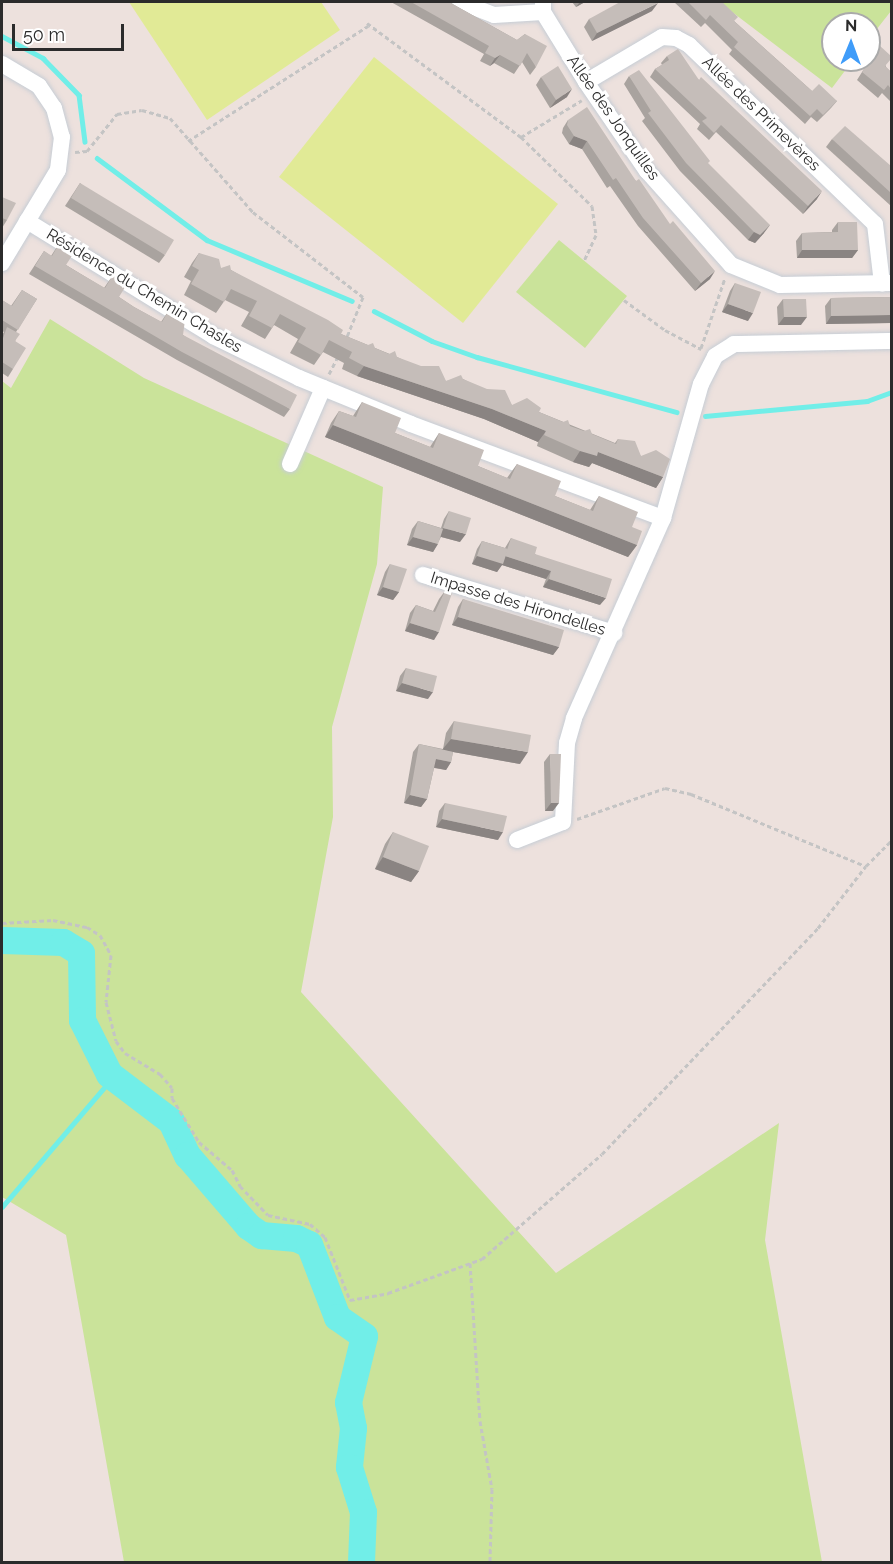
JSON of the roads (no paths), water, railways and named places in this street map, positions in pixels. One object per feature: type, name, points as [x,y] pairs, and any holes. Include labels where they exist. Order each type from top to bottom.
[{"type":"street","points":[[460,2],[494,15],[543,7]]},
{"type":"street","name":"Allée des Jonquilles","points":[[543,7],[590,88],[647,171],[730,265],[780,285],[887,283]]},
{"type":"street","name":"Allée des Primevères","points":[[590,88],[662,36],[676,38],[689,45],[875,224],[887,283]]},
{"type":"street","points":[[2,64],[39,86],[54,108],[62,137],[58,170],[3,257]]},
{"type":"street","name":"Résidence du Chemin Chasles","points":[[27,221],[213,336],[323,388],[663,518]]},
{"type":"street","points":[[517,840],[563,822],[567,743],[574,718],[614,633],[663,518],[708,353],[734,344],[891,341]]},
{"type":"street","points":[[290,464],[323,388]]},
{"type":"street","name":"Impasse des Hirondelles","points":[[423,575],[614,633]]},
{"type":"waterway","points":[[2,36],[43,58],[79,95],[85,142]]},
{"type":"waterway","points":[[97,158],[207,240],[352,301]]},
{"type":"waterway","points":[[374,311],[432,341],[477,357],[677,412]]},
{"type":"waterway","points":[[705,416],[867,401],[892,392]]},
{"type":"waterway","points":[[2,940],[63,942],[81,953],[82,1020],[109,1074],[171,1121],[187,1155],[248,1226],[261,1235],[296,1238],[309,1244],[337,1317],[364,1336],[348,1402],[353,1428],[349,1467],[363,1512],[361,1562]]},
{"type":"waterway","points":[[2,1207],[113,1077]]}]
